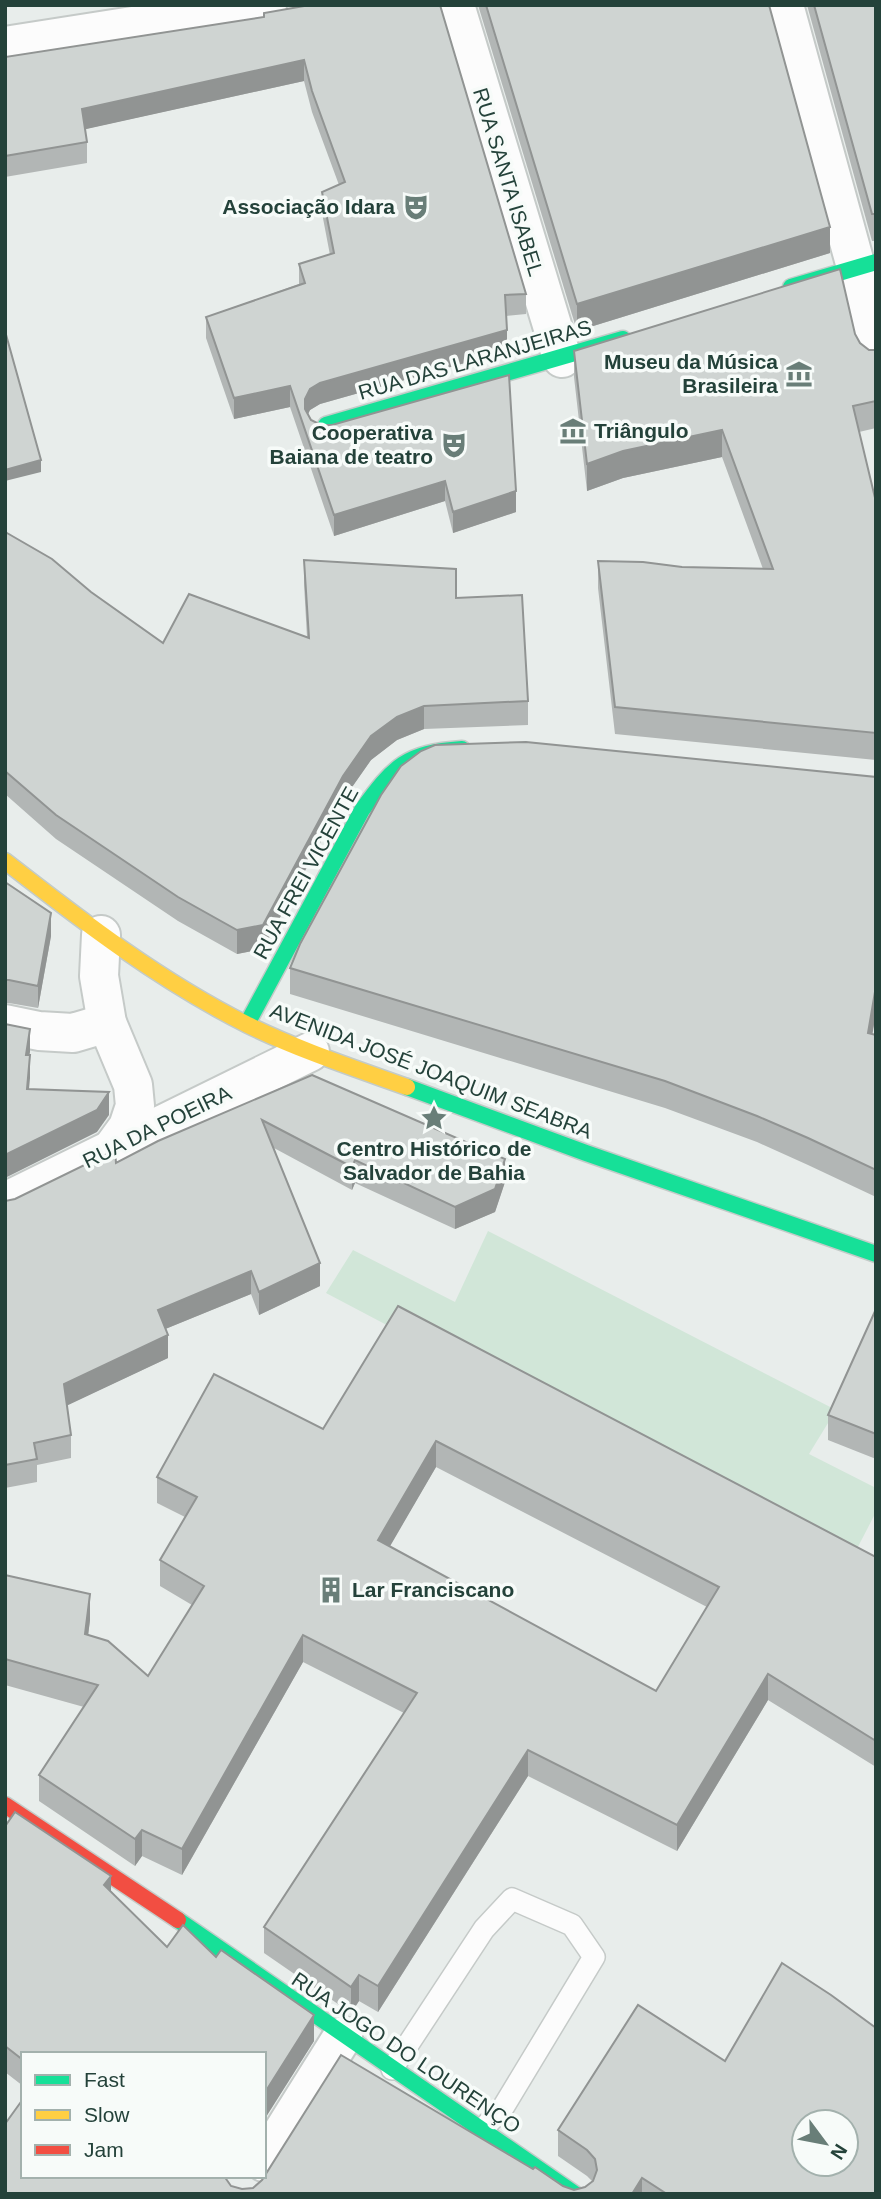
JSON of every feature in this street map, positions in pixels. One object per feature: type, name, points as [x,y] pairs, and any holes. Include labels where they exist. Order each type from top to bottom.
[{"type":"street","points":[[5,46],[267,5]]},
{"type":"street","name":"RUA SANTA ISABEL","points":[[455,5],[562,358]]},
{"type":"street","points":[[784,5],[866,264],[876,356]]},
{"type":"street","points":[[779,291],[866,264]]},
{"type":"street","name":"RUA DAS LARANJEIRAS","points":[[326,425],[639,334]]},
{"type":"street","name":"RUA FREI VICENTE","points":[[247,1024],[362,810],[385,777],[410,758],[431,750],[472,748]]},
{"type":"street","name":"AVENIDA JOSÉ JOAQUIM SEABRA","points":[[5,861],[101,935],[167,978],[247,1024],[310,1052],[876,1254]]},
{"type":"street","points":[[101,935],[99,976],[107,1023],[133,1085],[135,1106],[128,1127],[112,1149]]},
{"type":"street","points":[[5,1024],[39,1031],[73,1033],[107,1023]]},
{"type":"street","name":"RUA DA POEIRA","points":[[5,1202],[310,1052]]},
{"type":"street","name":"RUA JOGO DO LOURENÇO","points":[[5,1805],[176,1919],[575,2194]]},
{"type":"street","points":[[266,2160],[344,2036]]},
{"type":"lane","points":[[392,2069],[484,1930],[512,1899],[572,1925],[594,1956],[504,2106],[482,2130]]},
{"type":"green space","points":[[488,1231],[836,1410],[809,1454],[876,1488],[876,1512],[847,1568],[326,1293],[353,1250],[455,1302]]},
{"type":"building","points":[[310,5],[440,5],[526,294],[505,295],[507,330],[320,383],[310,389],[305,399],[305,409],[311,420],[321,425],[332,425],[509,375],[516,491],[453,512],[445,481],[334,515],[290,386],[234,398],[206,317],[305,283],[299,264],[334,253],[322,192],[345,182],[312,91],[304,60],[82,109],[87,142],[5,156],[5,57],[264,17],[264,13]]},
{"type":"building","points":[[486,5],[769,5],[830,227],[577,304]]},
{"type":"building","points":[[814,5],[876,5],[876,214],[872,214]]},
{"type":"building","points":[[840,269],[855,334],[860,343],[869,350],[876,350],[876,401],[853,406],[876,502],[876,733],[615,707],[598,561],[643,562],[682,567],[773,569],[722,430],[623,451],[587,464],[574,351]]},
{"type":"building","points":[[5,331],[41,460],[5,470]]},
{"type":"building","points":[[7,533],[52,559],[91,592],[163,643],[189,594],[309,638],[304,560],[456,569],[456,598],[522,595],[528,701],[424,706],[397,717],[371,736],[343,776],[263,925],[237,930],[178,897],[56,815],[5,771]]},
{"type":"building","points":[[526,742],[876,777],[876,986],[868,1033],[876,1035],[876,1170],[757,1116],[665,1081],[290,968],[300,944],[381,795],[401,766],[421,751],[435,745]]},
{"type":"building","points":[[5,882],[51,913],[38,986],[5,980]]},
{"type":"building","points":[[5,1024],[30,1029],[26,1055],[30,1055],[27,1089],[109,1092],[97,1110],[5,1155]]},
{"type":"building","points":[[312,1075],[505,1159],[495,1189],[455,1207],[355,1160],[352,1167],[262,1120],[320,1263],[259,1292],[251,1271],[158,1310],[168,1335],[64,1384],[71,1435],[34,1443],[37,1459],[5,1465],[5,1201],[15,1199],[115,1150],[116,1163],[158,1141]]},
{"type":"building","points":[[398,1306],[876,1557],[876,1741],[768,1674],[677,1825],[528,1750],[378,1986],[359,1975],[351,1987],[264,1927],[417,1693],[303,1635],[182,1849],[142,1830],[135,1839],[39,1775],[98,1685],[5,1659],[5,1575],[90,1594],[85,1634],[108,1641],[148,1676],[204,1586],[160,1560],[197,1497],[157,1477],[214,1374],[323,1429]],"holes":[[[436,1441],[719,1587],[656,1691],[378,1540]]]},
{"type":"building","points":[[876,1309],[876,1434],[828,1415]]},
{"type":"building","points":[[15,1812],[111,1876],[104,1885],[167,1947],[183,1925],[216,1957],[221,1950],[314,2015],[266,2091],[266,2052],[21,2052],[21,2058],[5,2046],[6,1825]]},
{"type":"building","points":[[782,1963],[876,2028],[876,2194],[667,2194],[642,2178],[632,2194],[5,2194],[5,2124],[21,2102],[21,2178],[225,2178],[231,2186],[253,2188],[266,2178],[266,2174],[341,2055],[533,2169],[535,2167],[563,2186],[574,2190],[585,2187],[593,2181],[597,2170],[595,2159],[587,2150],[558,2130],[638,2005],[725,2061]]},
{"type":"traffic: fast","points":[[791,287],[876,262]]},
{"type":"traffic: fast","points":[[326,425],[623,339]]},
{"type":"traffic: fast","points":[[247,1024],[362,810],[383,782],[414,758],[462,749]]},
{"type":"traffic: fast","points":[[407,1087],[586,1153],[876,1254]]},
{"type":"traffic: fast","points":[[178,1920],[575,2194]]},
{"type":"traffic: slow","points":[[5,861],[122,949],[215,1008],[287,1043],[407,1087]]},
{"type":"traffic: jam","points":[[5,1805],[178,1920]]},
{"type":"place","name":"Associação Idara","points":[[416,207]]},
{"type":"place","name":"Museu da Música Brasileira","points":[[799,374]]},
{"type":"place","name":"Triângulo","points":[[573,431]]},
{"type":"place","name":"Cooperativa Baiana de teatro","points":[[454,445]]},
{"type":"place","name":"Centro Histórico de Salvador de Bahia","points":[[434,1118]]},
{"type":"place","name":"Lar Franciscano","points":[[331,1590]]}]
